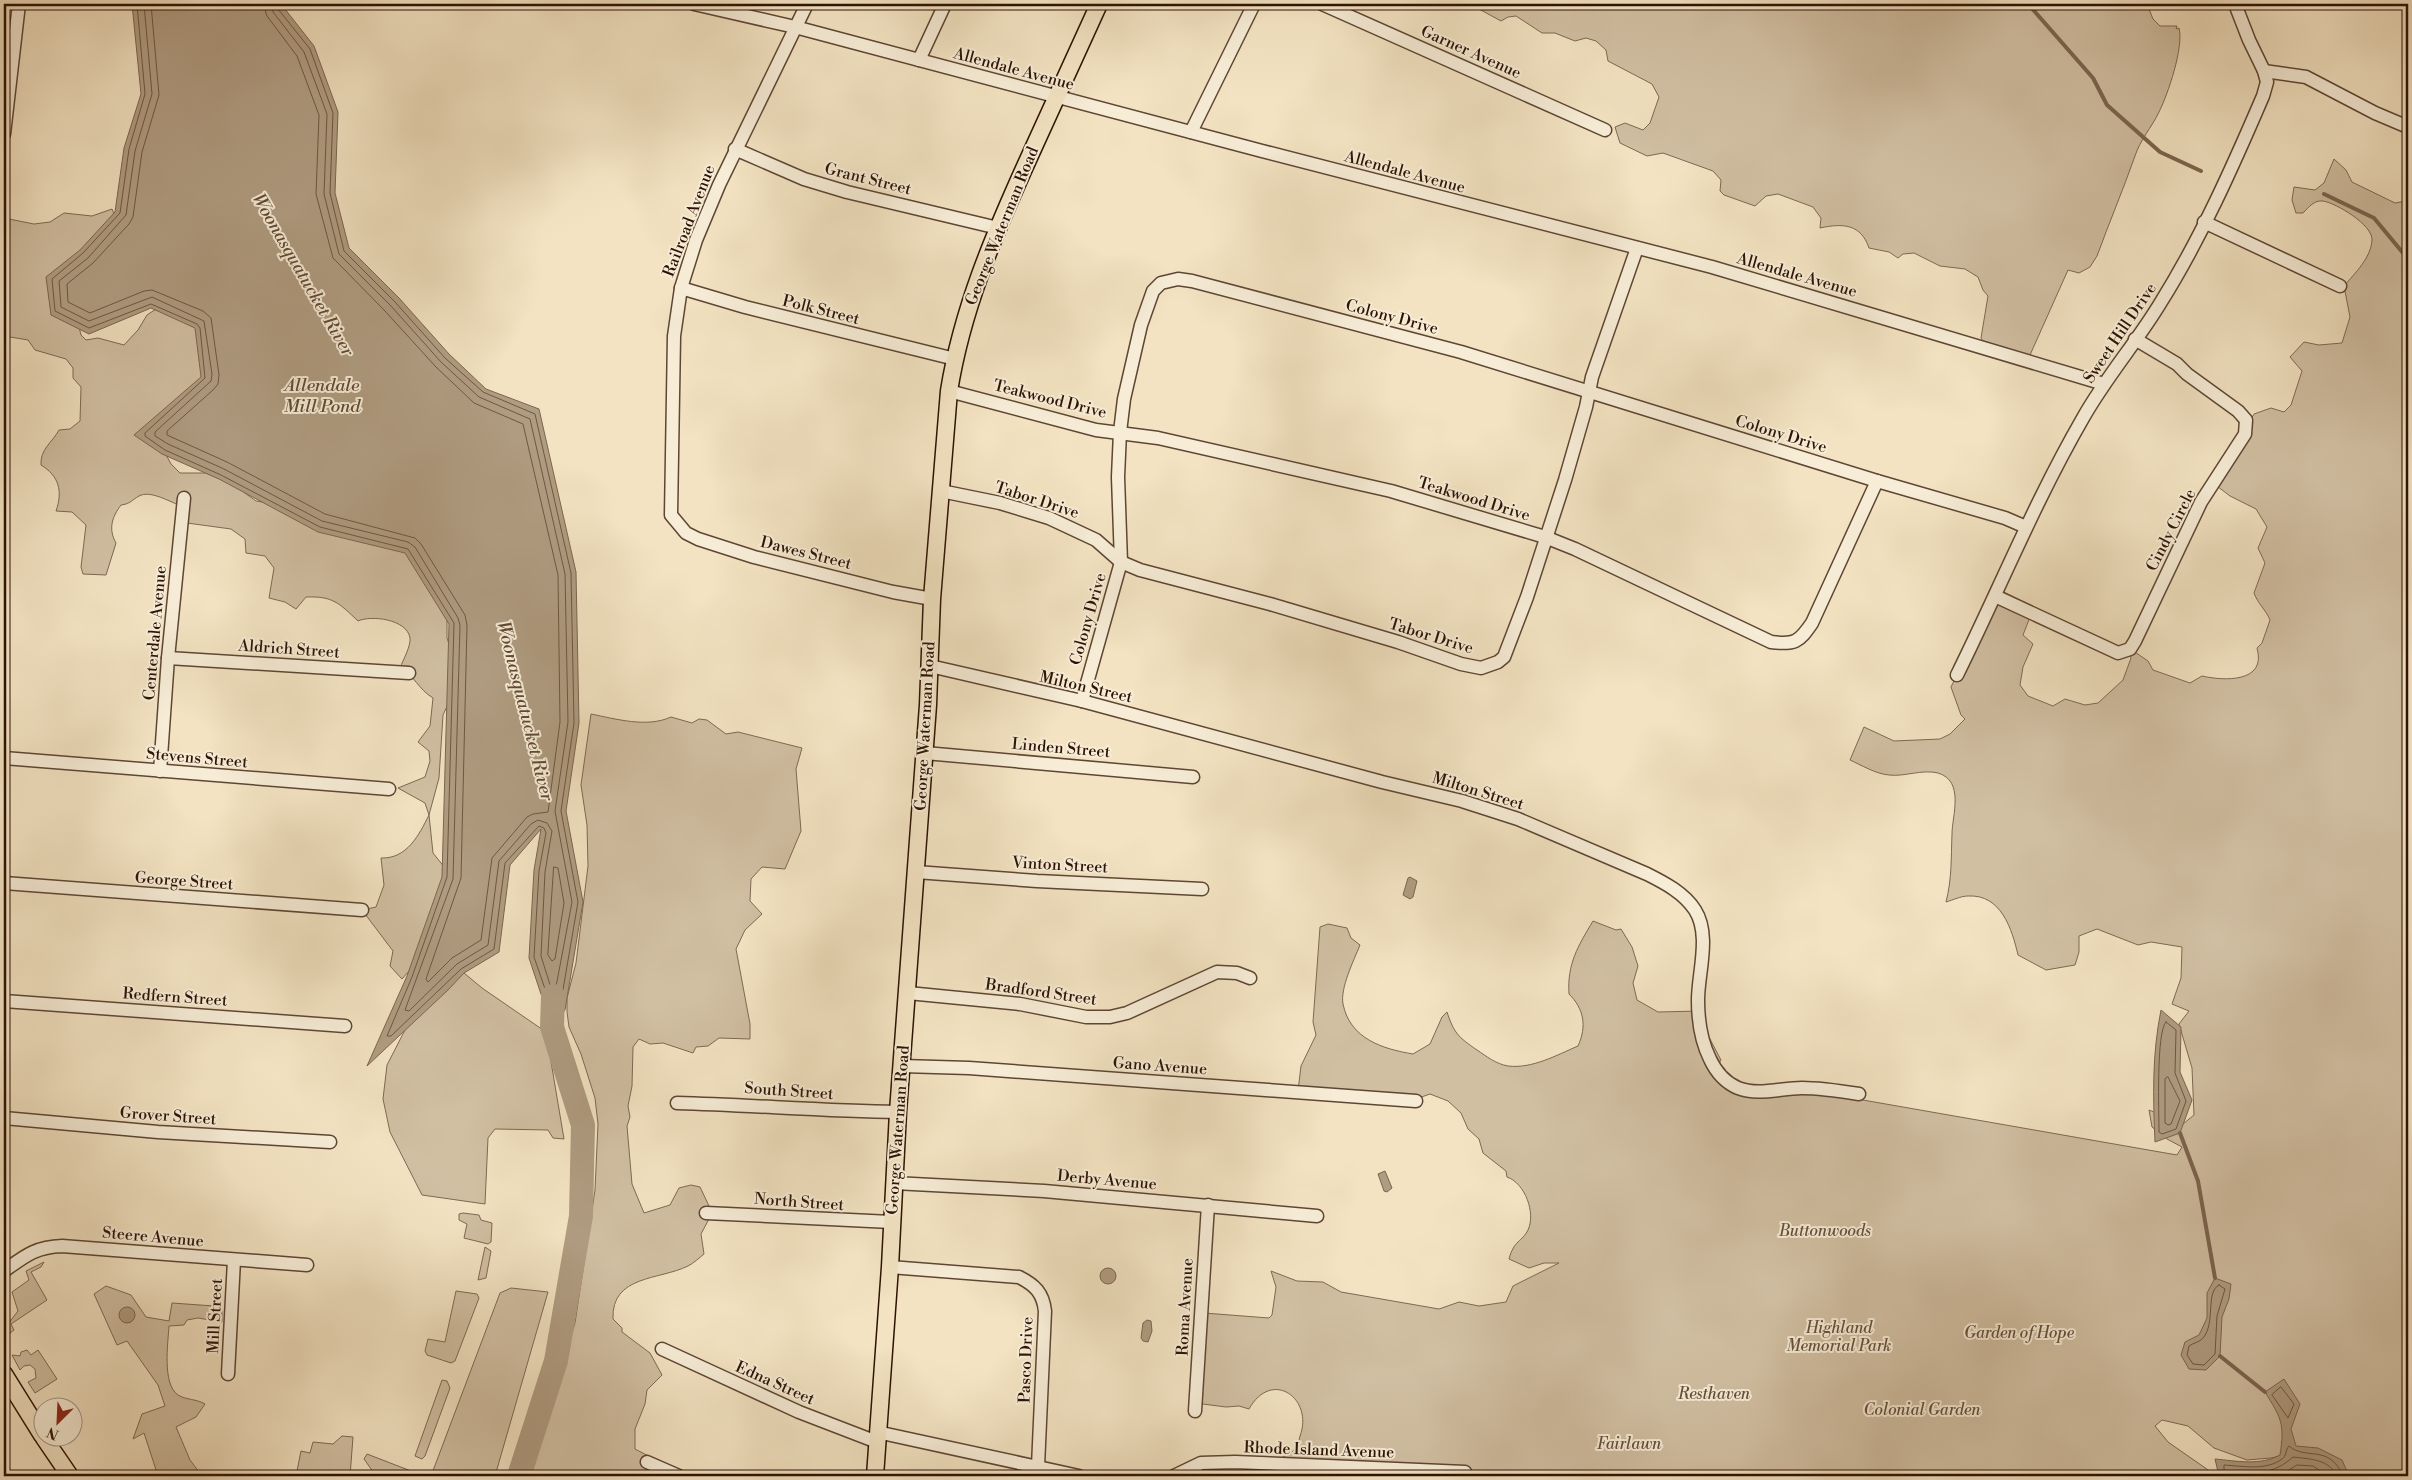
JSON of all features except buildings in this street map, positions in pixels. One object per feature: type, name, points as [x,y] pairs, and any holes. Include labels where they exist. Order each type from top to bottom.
[{"type":"main road","name":"George Waterman Road","points":[[875,1476],[890,1267],[898,1112],[925,753],[932,599],[949,391],[955,359],[972,295],[998,228],[1099,4]]},
{"type":"main road","points":[[4,1374],[32,1419]]},
{"type":"main road","points":[[51,1448],[70,1476]]},
{"type":"street","points":[[4,134],[9,35],[19,4]]},
{"type":"street","name":"Allendale Avenue","points":[[694,4],[795,26],[1056,97],[1712,267],[2104,384]]},
{"type":"street","name":"Railroad Avenue","points":[[678,525],[671,515],[670,504],[674,336],[681,288],[696,240],[735,149],[807,4]]},
{"type":"street","points":[[919,60],[945,4]]},
{"type":"street","points":[[1191,132],[1254,4]]},
{"type":"street","name":"Garner Avenue","points":[[1322,4],[1605,130]]},
{"type":"street","name":"Sweet Hill Drive","points":[[1957,675],[2026,527],[2083,416],[2160,304],[2204,222],[2264,96],[2267,82],[2264,71],[2235,4]]},
{"type":"street","points":[[2264,71],[2306,77],[2375,113],[2408,127]]},
{"type":"street","name":"Grant Street","points":[[735,149],[804,179],[840,190],[998,228]]},
{"type":"street","points":[[2204,222],[2340,286]]},
{"type":"street","name":"Tabor Drive","points":[[941,490],[1000,503],[1049,518],[1096,540],[1121,562],[1140,570],[1270,604],[1481,668],[1490,666],[1504,657],[1527,597],[1545,537],[1566,480],[1589,392],[1637,248]]},
{"type":"street","name":"Colony Drive","points":[[1082,701],[1121,562],[1118,477],[1124,399],[1146,306],[1153,291],[1161,283],[1178,279],[1461,352],[1877,481],[2005,518],[2026,527]]},
{"type":"street","name":"Polk Street","points":[[681,288],[745,307],[955,359]]},
{"type":"street","name":"Cindy Circle","points":[[1995,596],[2118,653],[2130,649],[2135,641],[2201,502],[2245,434],[2246,420],[2238,411],[2187,374],[2177,364],[2135,340]]},
{"type":"street","name":"Teakwood Drive","points":[[949,391],[1096,430],[1167,440],[1391,491],[1545,537],[1575,548],[1771,642],[1787,644],[1796,642],[1812,623],[1877,481]]},
{"type":"street","name":"Centerdale Avenue","points":[[160,771],[168,658],[184,498]]},
{"type":"street","name":"Dawes Street","points":[[678,525],[686,533],[698,539],[754,557],[893,592],[932,599]]},
{"type":"street","name":"Aldrich Street","points":[[168,658],[409,673]]},
{"type":"street","name":"Milton Street","points":[[930,666],[1082,701],[1382,782],[1462,801],[1518,819],[1667,884],[1695,910],[1701,924],[1702,939],[1698,1001],[1702,1044],[1716,1072],[1730,1084],[1753,1092],[1802,1088],[1858,1094]]},
{"type":"street","name":"Linden Street","points":[[925,753],[1194,778]]},
{"type":"street","name":"Stevens Street","points":[[4,758],[389,789]]},
{"type":"street","name":"Vinton Street","points":[[916,872],[1037,881],[1202,889]]},
{"type":"street","name":"George Street","points":[[4,883],[362,910]]},
{"type":"street","name":"Bradford Street","points":[[908,993],[1020,1004],[1086,1017],[1110,1017],[1127,1014],[1217,972],[1237,973],[1250,978]]},
{"type":"street","name":"Redfern Street","points":[[4,1001],[345,1026]]},
{"type":"street","name":"Gano Avenue","points":[[902,1066],[968,1068],[1416,1101]]},
{"type":"street","name":"South Street","points":[[677,1103],[755,1105],[820,1111],[898,1112]]},
{"type":"street","name":"Grover Street","points":[[4,1118],[158,1132],[330,1142]]},
{"type":"street","name":"Derby Avenue","points":[[894,1183],[1044,1191],[1317,1216]]},
{"type":"street","name":"Roma Avenue","points":[[1195,1411],[1208,1205]]},
{"type":"street","name":"North Street","points":[[706,1213],[891,1222]]},
{"type":"street","name":"Steere Avenue","points":[[4,1271],[31,1252],[45,1247],[307,1265]]},
{"type":"street","name":"Mill Street","points":[[228,1374],[234,1260]]},
{"type":"street","name":"Pasco Drive","points":[[890,1267],[955,1270],[1019,1278],[1035,1286],[1044,1302],[1045,1311],[1038,1466]]},
{"type":"street","name":"Edna Street","points":[[662,1349],[800,1412],[877,1437]]},
{"type":"street","points":[[877,1437],[1038,1466],[1080,1476]]},
{"type":"street","points":[[647,1462],[679,1476]]},
{"type":"street","name":"Rhode Island Avenue","points":[[1176,1476],[1201,1463],[1234,1462],[1465,1472]]},
{"type":"green space","points":[[1478,4],[2147,4],[2153,19],[2160,26],[2177,26],[2176,29],[2179,28],[2180,36],[2177,58],[2167,94],[2156,118],[2137,150],[2097,256],[2090,267],[2079,273],[2068,270],[2030,355],[1983,341],[1981,338],[1988,296],[1983,290],[1978,277],[1965,269],[1940,266],[1914,253],[1903,254],[1898,258],[1889,252],[1869,248],[1861,234],[1850,227],[1820,228],[1821,218],[1813,207],[1778,194],[1766,196],[1755,206],[1724,195],[1720,191],[1721,180],[1713,171],[1663,153],[1647,156],[1620,143],[1615,127],[1625,123],[1643,130],[1650,123],[1659,97],[1652,84],[1608,61],[1606,50],[1596,41],[1586,38],[1575,41],[1555,33],[1542,33],[1516,16],[1508,17],[1501,21],[1479,9]]},
{"type":"green space","points":[[2334,159],[2346,170],[2352,182],[2395,203],[2406,201],[2408,198],[2408,1476],[2342,1476],[2293,1453],[2271,1458],[2247,1460],[2214,1448],[2188,1426],[2162,1420],[2155,1426],[2168,1442],[2211,1472],[2213,1476],[1324,1476],[1320,1471],[1281,1458],[1291,1453],[1296,1447],[1303,1423],[1301,1410],[1296,1400],[1288,1393],[1279,1390],[1269,1391],[1258,1397],[1249,1409],[1239,1406],[1226,1407],[1195,1403],[1204,1313],[1269,1318],[1272,1315],[1276,1287],[1271,1271],[1297,1281],[1323,1282],[1341,1292],[1439,1309],[1459,1302],[1479,1306],[1506,1302],[1513,1286],[1559,1263],[1544,1263],[1529,1268],[1509,1259],[1513,1248],[1528,1230],[1531,1215],[1527,1199],[1519,1185],[1507,1177],[1506,1171],[1483,1153],[1479,1139],[1468,1129],[1461,1113],[1448,1101],[1430,1094],[1416,1099],[1298,1091],[1301,1066],[1316,1035],[1313,1022],[1320,927],[1328,924],[1347,928],[1351,938],[1360,945],[1348,974],[1344,990],[1343,1004],[1347,1016],[1360,1034],[1390,1049],[1413,1054],[1430,1044],[1442,1017],[1447,1012],[1452,1025],[1461,1038],[1495,1062],[1504,1065],[1517,1066],[1535,1063],[1578,1046],[1583,1025],[1581,1012],[1569,994],[1570,973],[1578,947],[1593,921],[1616,930],[1621,929],[1632,947],[1638,966],[1633,983],[1637,1000],[1658,1012],[1700,1011],[1702,1024],[1721,1060],[1719,1063],[1732,1078],[1744,1087],[1840,1096],[2177,1155],[2182,1147],[2167,1139],[2152,1127],[2149,1110],[2183,1124],[2194,1115],[2192,1068],[2179,1024],[2189,1011],[2172,1004],[2181,978],[2182,947],[2151,942],[2138,945],[2097,929],[2079,936],[2079,952],[2075,965],[2046,970],[2018,955],[2008,924],[1997,907],[1989,901],[1979,897],[1968,896],[1946,902],[1950,877],[1955,809],[1952,783],[1938,773],[1884,774],[1850,760],[1864,727],[1894,741],[1940,739],[1950,734],[1965,719],[1961,715],[1951,687],[1998,591],[2002,591],[2034,607],[2023,635],[2033,644],[2023,667],[2020,685],[2028,696],[2053,706],[2065,699],[2085,705],[2098,703],[2123,680],[2131,658],[2129,648],[2148,661],[2153,670],[2190,683],[2202,676],[2221,679],[2242,677],[2250,674],[2256,668],[2258,659],[2257,648],[2262,643],[2270,620],[2254,593],[2265,563],[2258,548],[2267,527],[2256,509],[2230,496],[2213,483],[2254,414],[2271,408],[2284,412],[2291,405],[2302,371],[2290,357],[2304,342],[2319,345],[2342,343],[2350,317],[2344,286],[2362,265],[2369,253],[2372,240],[2371,234],[2353,216],[2336,206],[2320,201],[2312,204],[2303,213],[2296,213],[2292,200],[2294,187],[2315,190],[2324,183]]},
{"type":"green space","points":[[112,209],[114,214],[78,323],[81,335],[86,340],[98,338],[124,345],[138,330],[147,315],[165,303],[191,307],[214,374],[162,447],[171,464],[180,473],[206,473],[231,483],[256,501],[386,520],[447,606],[447,638],[455,663],[455,689],[443,715],[439,778],[429,815],[425,803],[398,788],[425,777],[430,761],[429,751],[418,742],[430,726],[433,698],[400,668],[410,641],[407,632],[402,626],[388,620],[371,618],[358,621],[340,605],[329,599],[306,597],[296,609],[285,602],[269,598],[274,568],[265,556],[246,553],[245,539],[231,529],[187,523],[179,505],[148,494],[143,494],[129,503],[121,505],[113,519],[112,533],[116,543],[106,575],[83,574],[81,567],[86,525],[72,512],[56,511],[59,497],[58,485],[52,474],[41,465],[44,450],[59,430],[70,429],[80,421],[81,387],[73,378],[73,368],[66,359],[35,350],[28,340],[4,336],[4,218],[34,224],[50,222],[64,213],[92,216]]},
{"type":"green space","points":[[591,714],[642,722],[652,722],[671,717],[692,723],[699,719],[707,720],[726,734],[738,732],[802,748],[796,769],[801,831],[785,869],[762,867],[751,879],[750,901],[762,914],[745,930],[736,949],[750,1024],[750,1039],[719,1038],[708,1046],[696,1047],[693,1053],[663,1043],[650,1044],[639,1039],[633,1047],[632,1086],[628,1106],[630,1117],[627,1126],[632,1184],[644,1213],[670,1205],[679,1188],[691,1185],[700,1187],[710,1208],[710,1217],[701,1234],[704,1254],[688,1266],[639,1281],[628,1287],[620,1294],[614,1305],[613,1319],[622,1328],[622,1332],[650,1353],[662,1375],[647,1390],[645,1404],[635,1429],[635,1449],[660,1462],[662,1470],[657,1476],[527,1476],[575,1323],[595,1190],[598,1124],[595,1098],[581,1054],[569,1027],[567,1012],[567,998],[576,963],[588,866],[587,825],[581,785]]},
{"type":"green space","points":[[429,815],[433,853],[453,878],[415,964],[402,979],[390,966],[393,951],[362,910],[376,907],[384,885],[381,858],[398,855],[405,850],[416,838]]},
{"type":"green space","points":[[464,973],[482,988],[546,1032],[564,1139],[553,1138],[548,1130],[495,1129],[488,1138],[485,1204],[422,1195],[390,1132],[383,1099],[387,1065],[406,1028]]},
{"type":"green space","points":[[459,1214],[479,1215],[481,1220],[492,1223],[491,1242],[488,1244],[464,1238],[467,1224],[459,1220]]},
{"type":"green space","points":[[485,1247],[491,1251],[486,1278],[478,1280]]},
{"type":"green space","points":[[44,1262],[41,1267],[31,1272],[47,1300],[11,1324],[14,1330],[9,1334],[5,1328],[18,1311],[12,1292],[29,1280],[26,1271]]},
{"type":"green space","points":[[106,1286],[131,1295],[146,1317],[169,1321],[172,1303],[214,1306],[215,1310],[222,1311],[222,1322],[198,1318],[187,1320],[184,1325],[169,1326],[167,1363],[173,1390],[181,1397],[205,1404],[196,1417],[176,1427],[190,1460],[202,1476],[158,1476],[144,1433],[133,1439],[142,1414],[165,1406],[158,1385],[127,1341],[117,1345],[94,1294]]},
{"type":"green space","points":[[511,1288],[548,1292],[495,1476],[431,1476],[500,1293]]},
{"type":"green space","points":[[456,1291],[477,1294],[479,1298],[455,1361],[451,1363],[427,1355],[425,1351],[428,1339],[445,1342]]},
{"type":"green space","points":[[27,1350],[31,1355],[38,1350],[57,1379],[35,1393],[28,1382],[36,1378],[35,1369],[30,1365],[24,1366],[20,1370],[12,1355],[20,1356],[21,1352]]},
{"type":"green space","points":[[442,1380],[447,1381],[450,1388],[425,1456],[422,1459],[415,1456]]},
{"type":"green space","points":[[342,1436],[353,1437],[350,1476],[296,1476],[301,1451],[310,1453],[313,1442],[333,1444]]},
{"type":"green space","points":[[367,1454],[411,1471],[409,1476],[376,1476],[364,1459]]},
{"type":"water","name":"Allendale Mill Pond","points":[[132,4],[281,4],[314,46],[338,112],[335,193],[349,248],[399,298],[449,354],[486,389],[539,409],[576,572],[579,723],[566,811],[583,902],[565,1010],[552,1027],[529,958],[534,870],[541,829],[510,865],[499,952],[464,973],[367,1066],[407,976],[442,877],[449,624],[405,553],[318,532],[219,479],[162,454],[134,435],[201,377],[195,328],[151,308],[89,334],[51,315],[46,277],[80,250],[115,212],[124,148],[141,94]]},
{"type":"water","points":[[1410,877],[1417,881],[1413,897],[1410,899],[1403,895],[1408,878]]},
{"type":"water","points":[[2161,1010],[2181,1027],[2180,1072],[2192,1100],[2180,1133],[2155,1142],[2155,1060]]},
{"type":"water","points":[[1385,1171],[1392,1188],[1387,1192],[1384,1191],[1378,1174]]},
{"type":"water","points":[[1105,1268],[1111,1268],[1116,1273],[1114,1282],[1105,1284],[1100,1279],[1100,1273]]},
{"type":"water","points":[[2215,1278],[2231,1284],[2229,1299],[2222,1317],[2220,1356],[2206,1370],[2189,1369],[2181,1355],[2185,1342],[2199,1335],[2207,1318],[2207,1293]]},
{"type":"water","points":[[127,1307],[133,1309],[135,1315],[133,1321],[127,1323],[121,1321],[119,1315],[121,1309]]},
{"type":"water","points":[[1147,1320],[1151,1321],[1152,1331],[1148,1342],[1143,1341],[1141,1338],[1143,1323]]},
{"type":"water","points":[[2284,1379],[2300,1404],[2291,1429],[2296,1446],[2318,1448],[2342,1460],[2349,1476],[2219,1476],[2215,1459],[2256,1462],[2280,1455],[2282,1428],[2275,1408],[2265,1392]]},
{"type":"waterway","points":[[2028,4],[2093,78],[2107,105],[2160,152],[2201,171]]},
{"type":"waterway","points":[[2324,194],[2374,218],[2408,259]]},
{"type":"waterway","name":"Woonasquatucket River","points":[[519,1476],[556,1361],[581,1216],[583,1125],[552,1027],[553,996]]},
{"type":"waterway","points":[[2180,1133],[2198,1181],[2215,1278]]},
{"type":"waterway","points":[[2220,1356],[2265,1392]]},
{"type":"park label","name":"Buttonwoods","points":[[1825,1231]]},
{"type":"park label","name":"Garden of Hope","points":[[2019,1333]]},
{"type":"park label","name":"Highland Memorial Park","points":[[1839,1337]]},
{"type":"park label","name":"Resthaven","points":[[1714,1394]]},
{"type":"park label","name":"Colonial Garden","points":[[1922,1410]]},
{"type":"park label","name":"Fairlawn","points":[[1629,1444]]}]
